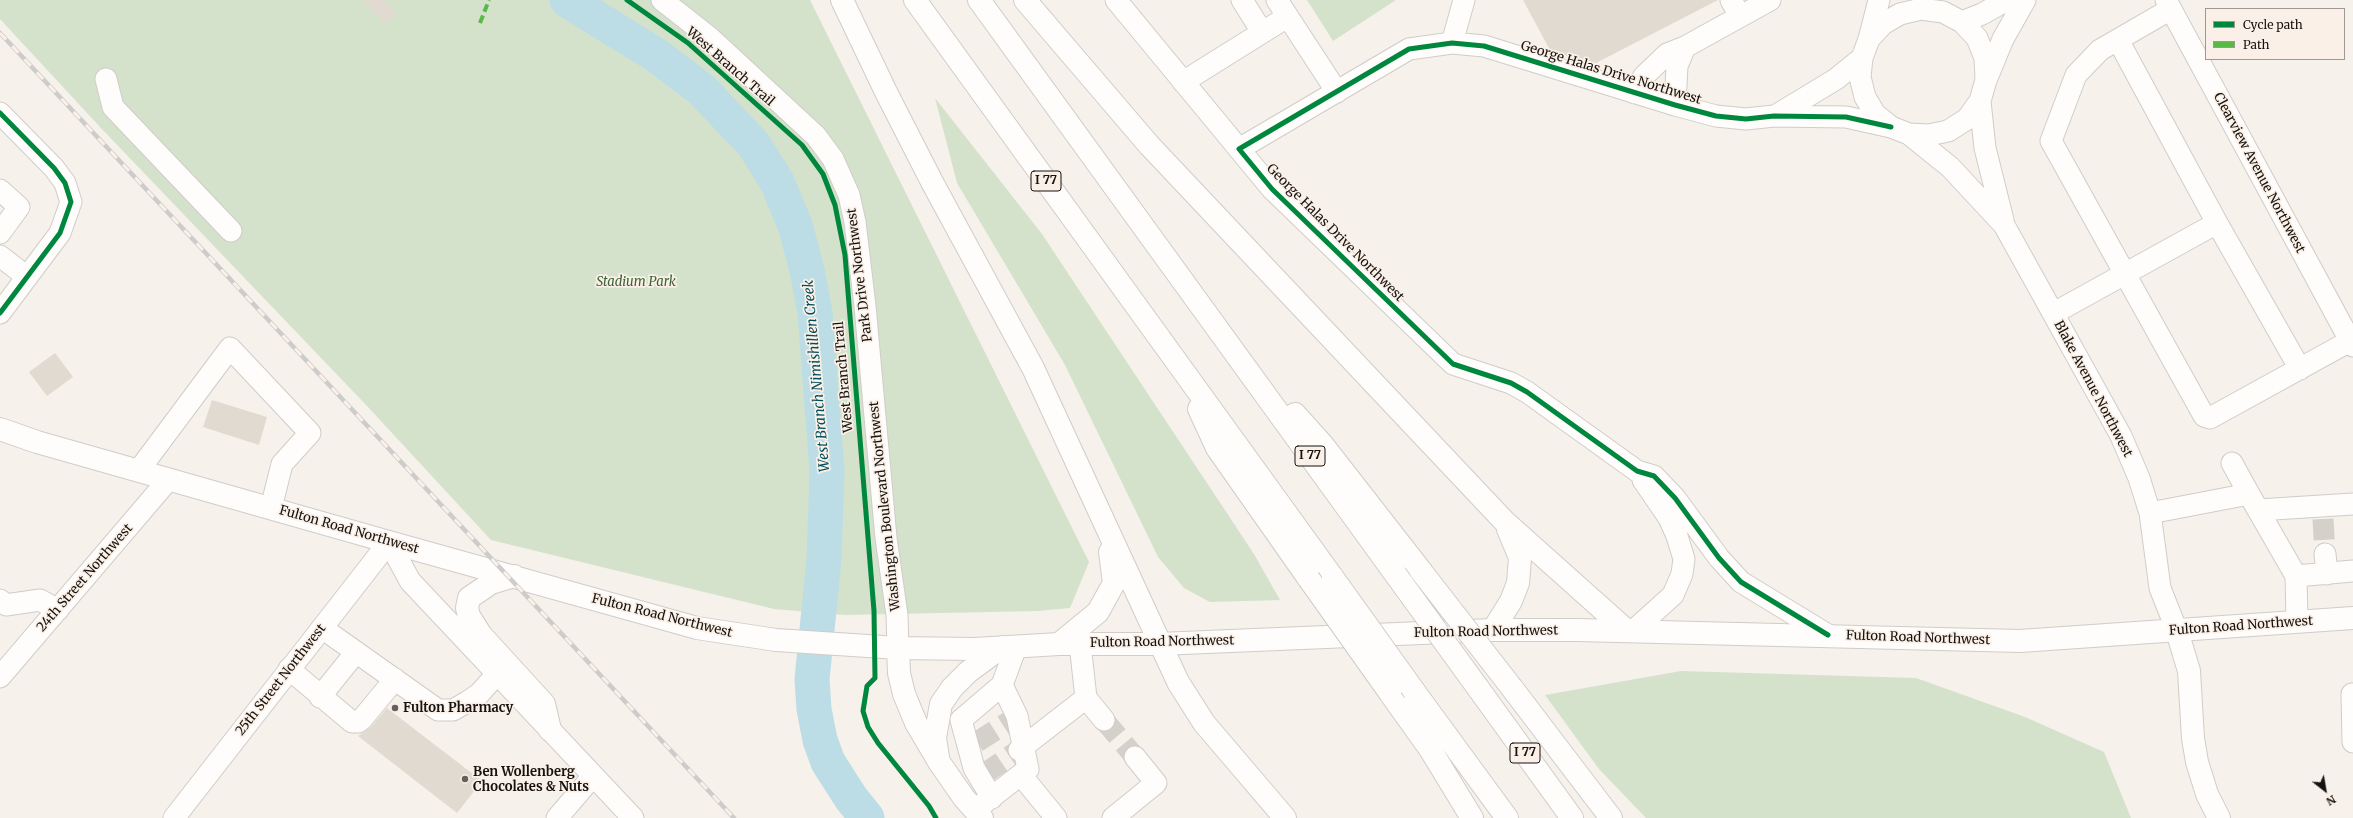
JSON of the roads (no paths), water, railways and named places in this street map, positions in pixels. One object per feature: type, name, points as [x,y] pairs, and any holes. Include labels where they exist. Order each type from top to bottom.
[{"type":"main road","points":[[842,0],[886,92],[932,182],[1033,368],[1159,644],[1178,682],[1204,723],[1285,818]]},
{"type":"main road","name":"I 77","points":[[915,0],[1507,818]]},
{"type":"main road","name":"I 77","points":[[979,0],[1572,818]]},
{"type":"main road","points":[[1026,0],[1154,151],[1505,522],[1630,631]]},
{"type":"main road","points":[[1224,336],[1322,444],[1611,818]]},
{"type":"main road","points":[[1177,362],[1217,448],[1430,750],[1472,818]]},
{"type":"main road","name":"Fulton Road Northwest","points":[[0,429],[389,542],[697,628],[776,640],[898,648],[1009,647],[1070,644],[1159,644],[1493,630],[1630,631],[2020,640],[2177,631],[2353,618]]},
{"type":"main road","points":[[1493,630],[1511,601],[1518,583],[1520,558],[1505,522]]},
{"type":"main road","points":[[1070,644],[1098,612],[1114,583],[1108,533]]},
{"type":"main road","points":[[514,576],[491,583],[469,598],[467,608],[469,616],[481,635],[544,704],[550,730]]},
{"type":"main road","points":[[2177,631],[2189,671],[2193,738],[2197,762],[2207,794],[2218,818]]},
{"type":"main road","points":[[939,762],[935,738],[941,704],[952,688],[968,672],[1009,647]]},
{"type":"main road","points":[[898,648],[899,673],[904,694],[916,723],[939,762],[983,809]]},
{"type":"street","name":"Park Drive Northwest","points":[[662,0],[709,37],[797,116],[816,136],[832,160],[849,195],[855,222],[865,306],[869,364]]},
{"type":"street","name":"George Halas Drive Northwest","points":[[1116,0],[1272,189],[1453,364],[1510,383],[1527,392],[1638,470],[1654,476],[1668,490],[1725,566],[1750,589],[1828,636]]},
{"type":"street","points":[[1242,0],[1262,32]]},
{"type":"street","points":[[1452,43],[1464,0]]},
{"type":"street","points":[[1635,93],[1644,76],[1667,54],[1685,47],[1736,8],[1770,0]]},
{"type":"street","points":[[1879,0],[1860,77],[1865,97],[1875,114],[1900,130],[1929,136],[1948,131],[1967,118],[1980,101],[1986,80],[2003,39],[2025,0]]},
{"type":"street","points":[[1962,22],[1982,14],[2007,0]]},
{"type":"street","points":[[2168,5],[2118,40],[2100,50],[2076,75],[2051,141],[2204,416],[2210,418],[2300,369],[2352,343]]},
{"type":"street","name":"Clearview Avenue Northwest","points":[[2168,5],[2352,343]]},
{"type":"street","points":[[1866,48],[1883,24],[1900,14],[1936,6],[1962,22],[1977,38],[1985,58],[1986,80]]},
{"type":"street","points":[[1183,82],[1262,32],[1282,8],[1337,92]]},
{"type":"street","points":[[2118,40],[2217,223],[2300,369]]},
{"type":"street","name":"George Halas Drive Northwest","points":[[1240,149],[1408,49],[1452,43],[1484,46],[1635,93],[1716,116],[1738,118],[1774,116],[1846,118],[1900,130]]},
{"type":"street","points":[[1675,105],[1678,66],[1685,47]]},
{"type":"street","name":"George Halas Drive Northwest","points":[[1774,116],[1836,79],[1866,48]]},
{"type":"street","points":[[106,79],[113,108],[231,231]]},
{"type":"street","name":"Blake Avenue Northwest","points":[[1980,101],[1985,148],[2004,225]]},
{"type":"street","points":[[0,112],[54,168],[65,183],[71,202],[60,233],[0,313]]},
{"type":"street","name":"Blake Avenue Northwest","points":[[1900,130],[1950,167],[2004,225],[2054,313],[2120,436],[2138,478],[2150,512],[2160,588],[2177,631]]},
{"type":"street","points":[[0,190],[19,207],[0,233]]},
{"type":"street","points":[[2054,313],[2217,223]]},
{"type":"street","points":[[0,256],[27,277]]},
{"type":"street","points":[[139,470],[230,348],[310,433],[282,464],[271,508]]},
{"type":"street","name":"Washington Boulevard Northwest","points":[[869,364],[886,538],[897,615],[898,648]]},
{"type":"street","points":[[2232,463],[2296,576],[2297,621]]},
{"type":"street","name":"George Halas Drive Northwest","points":[[1630,631],[1673,595],[1682,574],[1684,554],[1669,518],[1638,470]]},
{"type":"street","name":"24th Street Northwest","points":[[0,677],[169,479]]},
{"type":"street","points":[[2150,512],[2253,502],[2322,512],[2353,504]]},
{"type":"street","points":[[1684,554],[1707,541]]},
{"type":"street","points":[[389,542],[410,581],[633,818]]},
{"type":"street","name":"25th Street Northwest","points":[[174,818],[389,542]]},
{"type":"street","points":[[2296,576],[2326,564],[2353,571]]},
{"type":"street","points":[[0,600],[6,605],[40,600],[58,610]]},
{"type":"street","points":[[322,628],[438,710],[453,710],[479,694],[497,674]]},
{"type":"street","points":[[1070,644],[1086,698],[1104,720]]},
{"type":"street","points":[[983,809],[1028,769],[1002,685],[1009,647]]},
{"type":"street","points":[[320,697],[356,652]]},
{"type":"street","points":[[289,669],[320,697],[352,722],[358,722],[394,679]]},
{"type":"street","points":[[983,809],[982,775],[973,745],[961,720],[1002,685]]},
{"type":"street","points":[[2352,694],[2353,742]]},
{"type":"street","points":[[1021,749],[1086,698]]},
{"type":"street","points":[[1113,818],[1156,783],[1134,757]]},
{"type":"street","points":[[1021,775],[1056,818]]},
{"type":"street","points":[[557,818],[593,776]]},
{"type":"waterway","name":"West Branch Nimishillen Creek","points":[[567,0],[656,55],[702,90],[754,145],[777,182],[795,225],[807,270],[815,313],[827,471],[824,560],[812,679],[814,709],[820,740],[828,762],[851,798],[867,818]]},
{"type":"tunnel","points":[[2323,519],[2325,554]]},
{"type":"tunnel","points":[[1104,720],[1135,757]]},
{"type":"tunnel","points":[[977,742],[1010,721]]},
{"type":"tunnel","points":[[984,774],[1019,750]]},
{"type":"railway","points":[[0,33],[734,818]]},
{"type":"place","name":"Fulton Pharmacy","points":[[395,708]]},
{"type":"place","name":"Ben Wollenberg Chocolates & Nuts","points":[[465,779]]},
{"type":"park label","name":"Stadium Park","points":[[636,282]]}]
